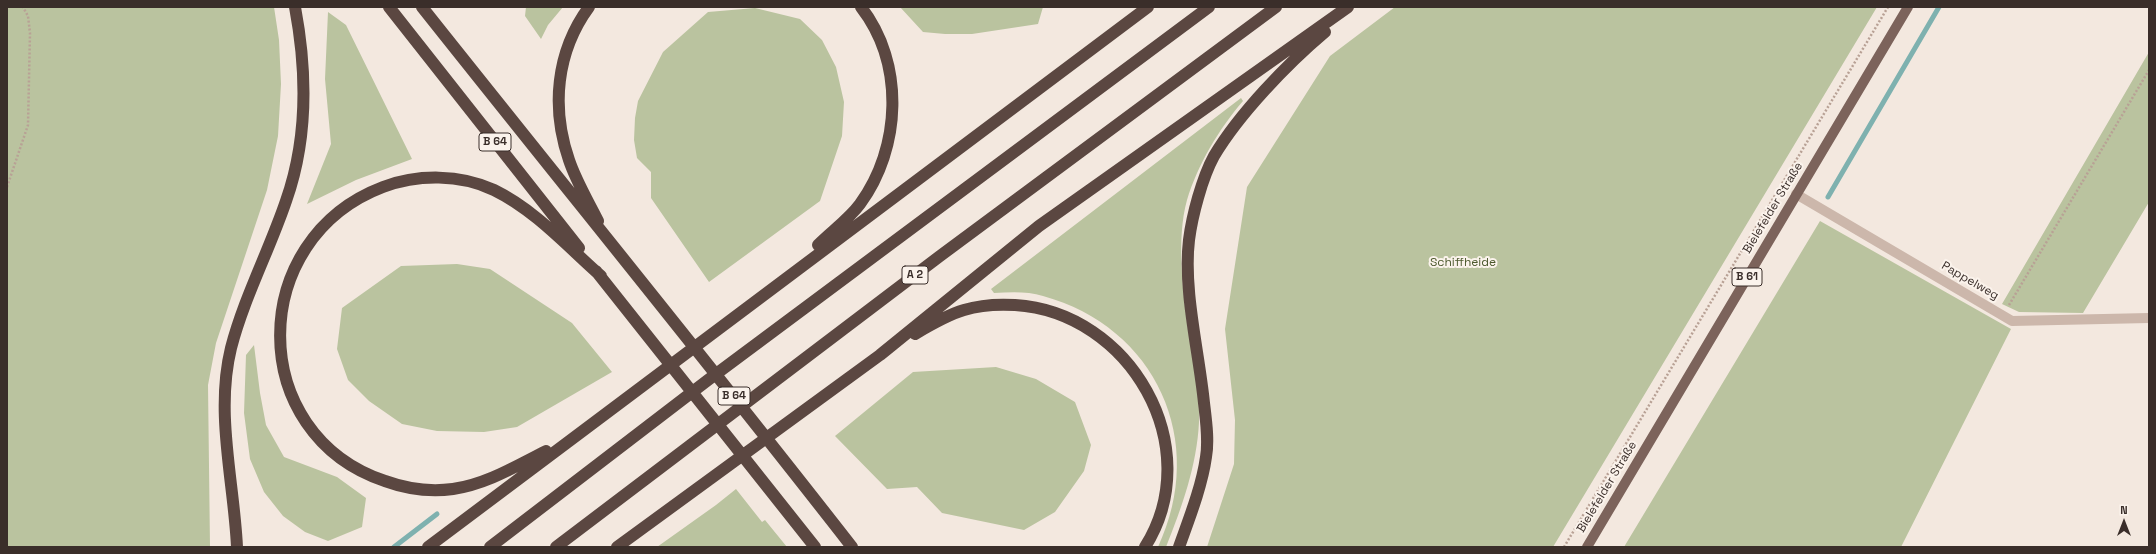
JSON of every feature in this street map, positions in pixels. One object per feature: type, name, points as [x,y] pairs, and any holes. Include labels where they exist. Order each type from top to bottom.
[{"type":"highway","points":[[237,547],[226,422],[225,383],[231,349],[238,326],[287,199],[301,141],[304,84],[301,39],[295,7]]},
{"type":"highway","name":"B 64","points":[[389,7],[814,547]]},
{"type":"highway","name":"B 64","points":[[422,7],[607,240],[659,301],[852,546]]},
{"type":"highway","points":[[589,7],[580,20],[565,55],[558,98],[559,120],[570,162],[607,240]]},
{"type":"highway","points":[[784,278],[859,205],[878,173],[891,136],[892,95],[884,50],[861,7]]},
{"type":"highway","points":[[428,547],[784,278],[1148,7]]},
{"type":"highway","points":[[490,547],[708,380],[1209,7]]},
{"type":"highway","name":"A 2","points":[[556,547],[940,256],[1276,7]]},
{"type":"highway","points":[[617,547],[880,355],[1039,226],[1348,7]]},
{"type":"highway","points":[[1179,547],[1190,518],[1206,457],[1206,420],[1189,287],[1189,241],[1195,207],[1214,157],[1240,120],[1304,50],[1354,7]]},
{"type":"highway","points":[[578,434],[498,477],[454,489],[414,489],[375,478],[341,458],[312,430],[301,413],[292,396],[284,370],[279,337],[280,317],[290,278],[309,243],[322,227],[342,210],[371,192],[410,180],[450,179],[470,182],[492,190],[532,214],[601,276]]},
{"type":"highway","points":[[880,355],[935,322],[964,310],[983,306],[1010,305],[1043,309],[1068,318],[1097,334],[1113,346],[1139,376],[1157,411],[1162,430],[1167,470],[1165,490],[1155,527],[1145,547]]},
{"type":"highway","points":[[628,547],[671,507]]},
{"type":"main road","name":"Bielefelder Straße","points":[[1587,547],[1908,7]]},
{"type":"street","name":"Pappelweg","points":[[1796,194],[2012,321],[2149,318]]},
{"type":"path","points":[[7,187],[28,125],[30,33],[28,16],[22,7]]},
{"type":"path","points":[[1564,547],[1888,7]]},
{"type":"path","points":[[2008,307],[2149,70]]},
{"type":"green space","points":[[7,7],[274,7],[279,40],[281,84],[278,136],[267,190],[216,343],[208,385],[210,547],[7,547]]},
{"type":"green space","points":[[526,7],[563,7],[548,25],[541,39],[525,16]]},
{"type":"green space","points":[[900,7],[1043,7],[1038,24],[972,34],[945,34],[923,32]]},
{"type":"green space","name":"Schiffheide","points":[[1395,7],[1877,7],[1553,547],[1207,547],[1234,464],[1235,420],[1225,329],[1247,187],[1330,56]]},
{"type":"green space","points":[[755,8],[800,19],[822,40],[836,67],[844,102],[842,136],[820,201],[709,282],[651,198],[651,172],[637,158],[634,140],[635,118],[638,101],[663,52],[708,12]]},
{"type":"green space","points":[[328,12],[346,25],[412,159],[356,180],[307,204],[331,144],[325,79]]},
{"type":"green space","points":[[2149,52],[2149,202],[2083,313],[2019,312],[2002,304]]},
{"type":"green space","points":[[1241,98],[1243,101],[1226,123],[1203,160],[1187,200],[1184,215],[1181,249],[1183,285],[1197,389],[1199,411],[1198,438],[1188,486],[1178,517],[1166,547],[1158,547],[1172,507],[1177,467],[1173,429],[1162,393],[1142,361],[1116,333],[1082,311],[1037,294],[1019,292],[994,293],[991,289]]},
{"type":"green space","points":[[1820,221],[2011,329],[1901,547],[1624,547]]},
{"type":"green space","points":[[457,264],[490,269],[572,323],[612,372],[517,427],[484,432],[437,431],[402,424],[369,401],[348,380],[337,349],[342,308],[401,266]]},
{"type":"green space","points":[[254,345],[266,425],[284,457],[337,477],[366,498],[362,527],[328,541],[305,532],[283,516],[264,492],[250,459],[244,413],[246,355]]},
{"type":"green space","points":[[996,367],[1036,379],[1075,402],[1091,445],[1084,471],[1055,512],[1024,530],[942,513],[917,487],[887,489],[835,436],[913,372]]},
{"type":"green space","points":[[736,489],[762,522],[765,520],[787,547],[657,547],[716,505]]},
{"type":"waterway","points":[[1828,197],[1939,7]]},
{"type":"waterway","points":[[394,547],[437,514]]}]
